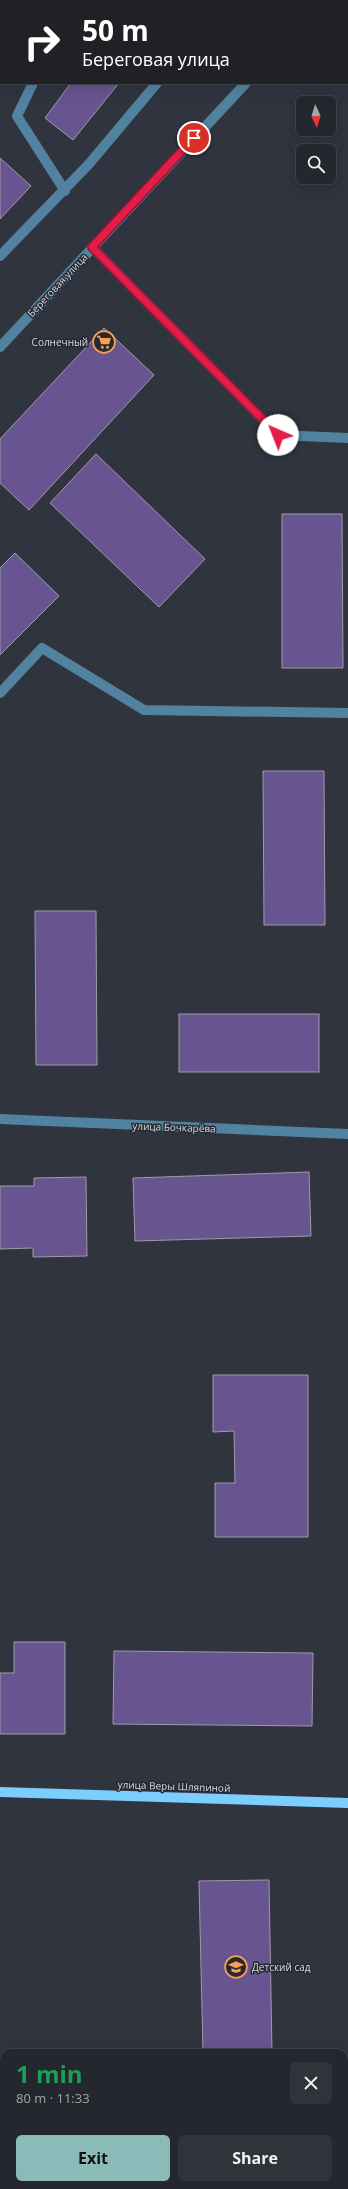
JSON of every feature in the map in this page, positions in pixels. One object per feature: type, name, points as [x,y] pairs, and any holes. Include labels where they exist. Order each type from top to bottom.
[{"type":"main road","name":"улица Веры Шляпиной","points":[[0,1792],[348,1803]]},
{"type":"street","points":[[33,84],[17,116],[65,191]]},
{"type":"street","points":[[0,256],[65,191],[156,84]]},
{"type":"street","name":"Береговая улица","points":[[0,347],[245,84]]},
{"type":"street","points":[[92,247],[278,435],[348,438]]},
{"type":"street","points":[[0,692],[42,648],[144,710],[348,713]]},
{"type":"street","name":"улица Бочкарёва","points":[[0,1120],[348,1134]]},
{"type":"building","points":[[70,84],[118,84],[73,140],[45,118]]},
{"type":"building","points":[[0,158],[31,186],[0,219]]},
{"type":"building","points":[[104,328],[154,375],[29,510],[0,483],[0,439]]},
{"type":"building","points":[[96,454],[205,559],[159,607],[50,503]]},
{"type":"building","points":[[282,514],[342,514],[343,668],[282,668]]},
{"type":"building","points":[[15,553],[59,596],[0,655],[0,568]]},
{"type":"building","points":[[263,771],[324,771],[325,925],[264,925]]},
{"type":"building","points":[[35,911],[96,911],[97,1065],[36,1065]]},
{"type":"building","points":[[179,1014],[319,1014],[319,1072],[179,1072]]},
{"type":"building","points":[[309,1172],[311,1236],[135,1241],[133,1178]]},
{"type":"building","points":[[86,1177],[87,1256],[33,1257],[33,1248],[0,1249],[0,1186],[34,1186],[34,1178]]},
{"type":"building","points":[[213,1375],[308,1375],[308,1537],[215,1537],[215,1483],[235,1483],[234,1431],[213,1432]]},
{"type":"building","points":[[14,1642],[65,1642],[65,1734],[0,1734],[0,1673],[14,1673]]},
{"type":"building","points":[[114,1651],[313,1653],[312,1726],[113,1724]]},
{"type":"building","name":"Детский сад","points":[[269,1880],[272,2049],[203,2049],[199,1881]]},
{"type":"place","name":"Солнечный","points":[[104,342]]},
{"type":"place","name":"Детский сад","points":[[236,1967]]},
{"type":"route","points":[[194,138],[92,247],[278,435]]}]
